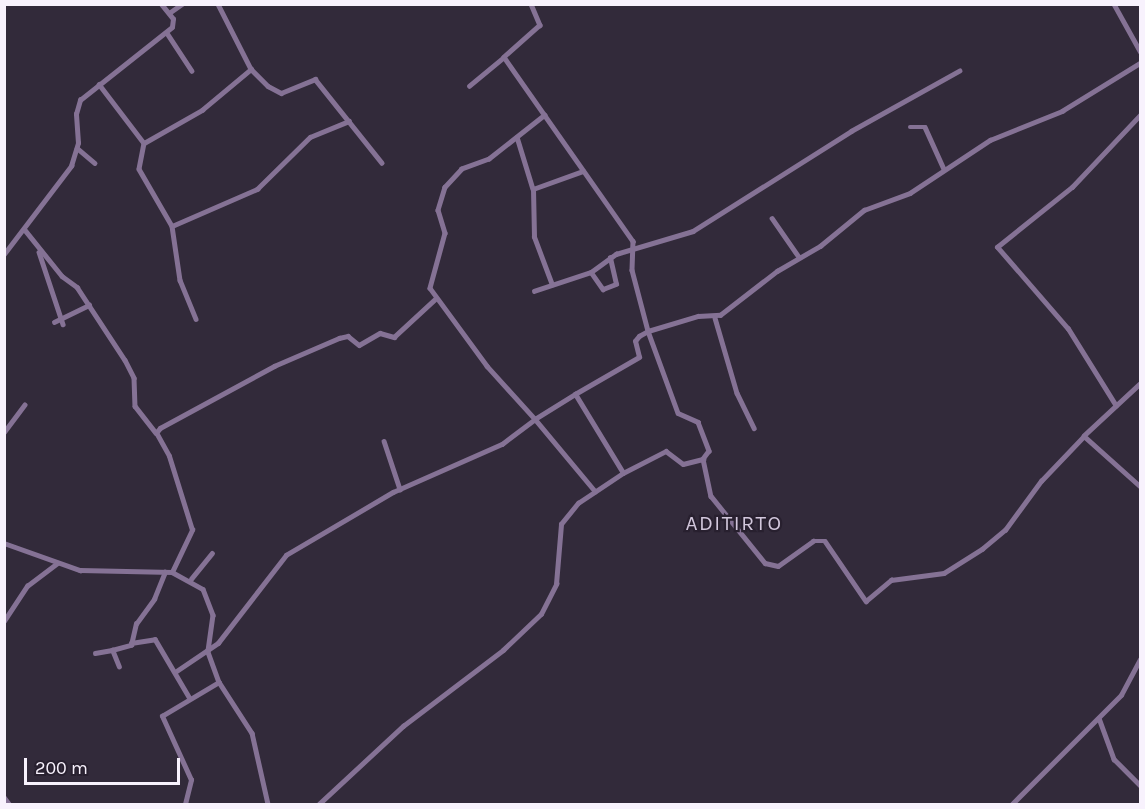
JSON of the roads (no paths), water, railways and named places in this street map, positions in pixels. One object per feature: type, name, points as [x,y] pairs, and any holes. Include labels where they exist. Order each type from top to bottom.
[{"type":"street","points":[[4,254],[26,230],[64,179],[77,148],[77,106],[99,84],[167,33],[173,24],[169,13],[161,4]]},
{"type":"street","points":[[169,13],[182,4]]},
{"type":"street","points":[[218,4],[251,69],[281,93],[315,79],[382,163]]},
{"type":"street","points":[[470,86],[540,26],[531,4]]},
{"type":"street","points":[[1114,4],[1140,51]]},
{"type":"street","points":[[167,33],[192,71]]},
{"type":"street","points":[[319,804],[403,726],[530,627],[556,584],[561,524],[595,491],[623,473],[666,451],[683,464],[703,459],[709,451],[701,428],[694,417],[676,411],[648,332],[632,270],[631,237],[504,57]]},
{"type":"street","points":[[175,672],[208,652],[237,622],[279,561],[399,489],[493,449],[575,394],[637,359],[636,339],[648,332],[698,316],[715,318],[799,258],[820,246],[864,210],[910,193],[990,141],[1062,111],[1140,63]]},
{"type":"street","points":[[196,319],[180,280],[172,226],[140,172],[137,161],[144,143],[202,110],[251,69]]},
{"type":"street","points":[[534,291],[591,272],[610,258],[633,248],[693,231],[851,131],[959,71]]},
{"type":"street","points":[[99,84],[144,143]]},
{"type":"street","points":[[545,115],[489,159],[462,169],[445,187],[438,210],[445,233],[430,288],[435,299],[595,491]]},
{"type":"street","points":[[1116,406],[1068,329],[997,247],[1072,187],[1140,115]]},
{"type":"street","points":[[172,226],[257,189],[310,137],[349,121]]},
{"type":"street","points":[[910,127],[925,126],[944,169]]},
{"type":"street","points":[[517,137],[533,189],[534,237],[552,285]]},
{"type":"street","points":[[77,148],[95,163]]},
{"type":"street","points":[[533,189],[583,171]]},
{"type":"street","points":[[772,218],[799,258]]},
{"type":"street","points":[[26,230],[39,250],[89,305],[133,374],[139,415],[156,433],[169,456],[192,530],[172,572]]},
{"type":"street","points":[[39,250],[62,321]]},
{"type":"street","points":[[591,272],[603,290],[616,284],[610,258]]},
{"type":"street","points":[[156,433],[184,412],[339,338],[348,336],[359,345],[380,333],[394,337],[435,299]]},
{"type":"street","points":[[54,322],[62,321],[89,305]]},
{"type":"street","points":[[715,318],[738,393],[754,428]]},
{"type":"street","points":[[703,459],[711,496],[765,563],[778,566],[813,541],[825,541],[866,601],[891,580],[944,573],[982,549],[1005,530],[1041,481],[1084,436],[1140,384]]},
{"type":"street","points":[[575,394],[623,473]]},
{"type":"street","points":[[4,432],[24,405]]},
{"type":"street","points":[[1084,436],[1140,486]]},
{"type":"street","points":[[384,441],[399,489]]},
{"type":"street","points":[[4,543],[57,563],[91,571],[172,572],[191,579],[212,606],[208,652],[219,682],[252,733],[267,804]]},
{"type":"street","points":[[191,579],[212,553]]},
{"type":"street","points":[[4,621],[27,586],[57,563]]},
{"type":"street","points":[[131,643],[165,572]]},
{"type":"street","points":[[95,653],[131,643],[142,644],[155,638],[189,697]]},
{"type":"street","points":[[112,650],[119,667]]},
{"type":"street","points":[[1012,804],[1124,691],[1140,660]]},
{"type":"street","points":[[185,804],[191,780],[162,719],[189,697],[219,682]]},
{"type":"street","points":[[1099,718],[1114,759],[1140,785]]},
{"type":"street","points":[[4,797],[9,804]]},
{"type":"district","name":"ADITIRTO","points":[[734,523]]}]
